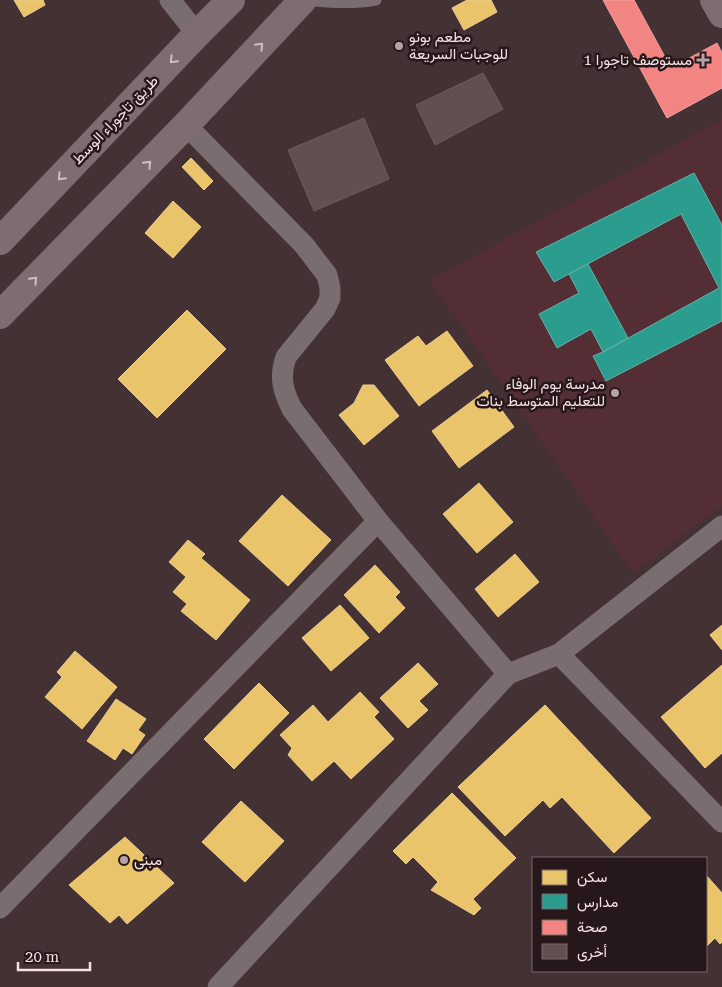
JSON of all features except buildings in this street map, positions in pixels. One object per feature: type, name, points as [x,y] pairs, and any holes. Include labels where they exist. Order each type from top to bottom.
[{"type":"main road","name":"طريق تاجوراء الوسط","points":[[0,241],[197,34],[232,0]]},
{"type":"main road","points":[[0,315],[186,125],[303,0]]},
{"type":"main road","points":[[714,0],[722,14]]},
{"type":"street","points":[[170,0],[197,34]]},
{"type":"street","points":[[186,125],[304,245],[327,276],[330,298],[325,309],[286,357],[282,367],[285,394],[292,409],[378,521],[508,674]]},
{"type":"street","points":[[0,908],[378,521]]},
{"type":"street","points":[[218,987],[508,674],[559,654],[722,526]]},
{"type":"street","points":[[559,654],[722,822]]},
{"type":"lane","points":[[309,0],[331,3],[362,3],[376,0]]},
{"type":"shaded area","name":"مدرسة يوم الوفاء للتعليم المتوسط بنات","points":[[722,119],[722,506],[633,573],[430,281]]},
{"type":"place","name":"مطعم بونو للوجبات السريعة","points":[[399,46]]},
{"type":"place","name":"مستوصف تاجورا 1","points":[[703,60]]},
{"type":"place","name":"مدرسة يوم الوفاء للتعليم المتوسط بنات","points":[[615,393]]},
{"type":"place","name":"مبنى","points":[[124,860]]}]
